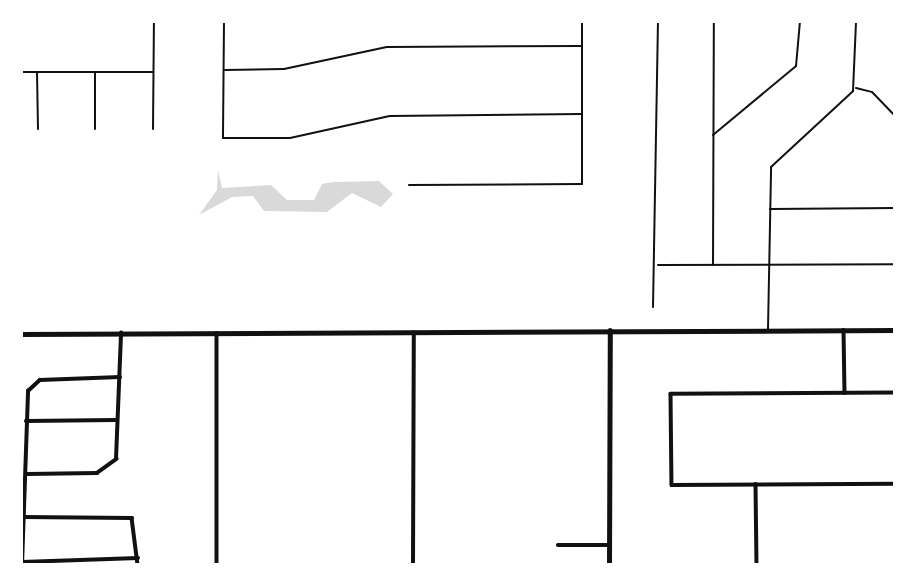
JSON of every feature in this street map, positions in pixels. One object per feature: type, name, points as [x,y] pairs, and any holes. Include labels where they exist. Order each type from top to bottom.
[{"type":"main road","points":[[609,565],[610,330]]},
{"type":"main road","points":[[21,334],[895,330]]},
{"type":"street","points":[[844,330],[845,393]]},
{"type":"street","points":[[413,565],[414,332]]},
{"type":"street","points":[[26,474],[110,468],[119,445],[116,420],[121,333]]},
{"type":"street","points":[[217,333],[217,565]]},
{"type":"street","points":[[120,377],[40,380],[28,391],[22,564],[138,558]]},
{"type":"street","points":[[895,393],[671,394],[672,485],[895,484]]},
{"type":"street","points":[[26,421],[116,420]]},
{"type":"street","points":[[756,484],[757,565]]},
{"type":"street","points":[[23,517],[122,514],[137,523],[138,565]]},
{"type":"street","points":[[558,544],[609,545]]},
{"type":"lane","points":[[153,129],[154,21]]},
{"type":"lane","points":[[224,21],[223,138],[290,138],[390,116],[582,114]]},
{"type":"lane","points":[[409,185],[582,184],[582,21]]},
{"type":"lane","points":[[653,307],[656,265],[658,21]]},
{"type":"lane","points":[[713,265],[714,21]]},
{"type":"lane","points":[[713,135],[796,66],[800,21]]},
{"type":"lane","points":[[768,330],[769,209],[776,157],[855,88],[856,21]]},
{"type":"lane","points":[[224,70],[284,69],[387,47],[582,46]]},
{"type":"lane","points":[[21,72],[153,72]]},
{"type":"lane","points":[[37,72],[38,129]]},
{"type":"lane","points":[[95,72],[95,129]]},
{"type":"lane","points":[[855,88],[874,94],[895,116]]},
{"type":"lane","points":[[769,209],[895,208]]},
{"type":"lane","points":[[656,265],[895,264]]},
{"type":"shaded area","points":[[218,170],[222,188],[271,185],[287,200],[314,200],[322,184],[333,182],[379,181],[393,194],[381,207],[352,193],[327,212],[264,211],[253,196],[232,197],[199,215],[217,190]]}]
